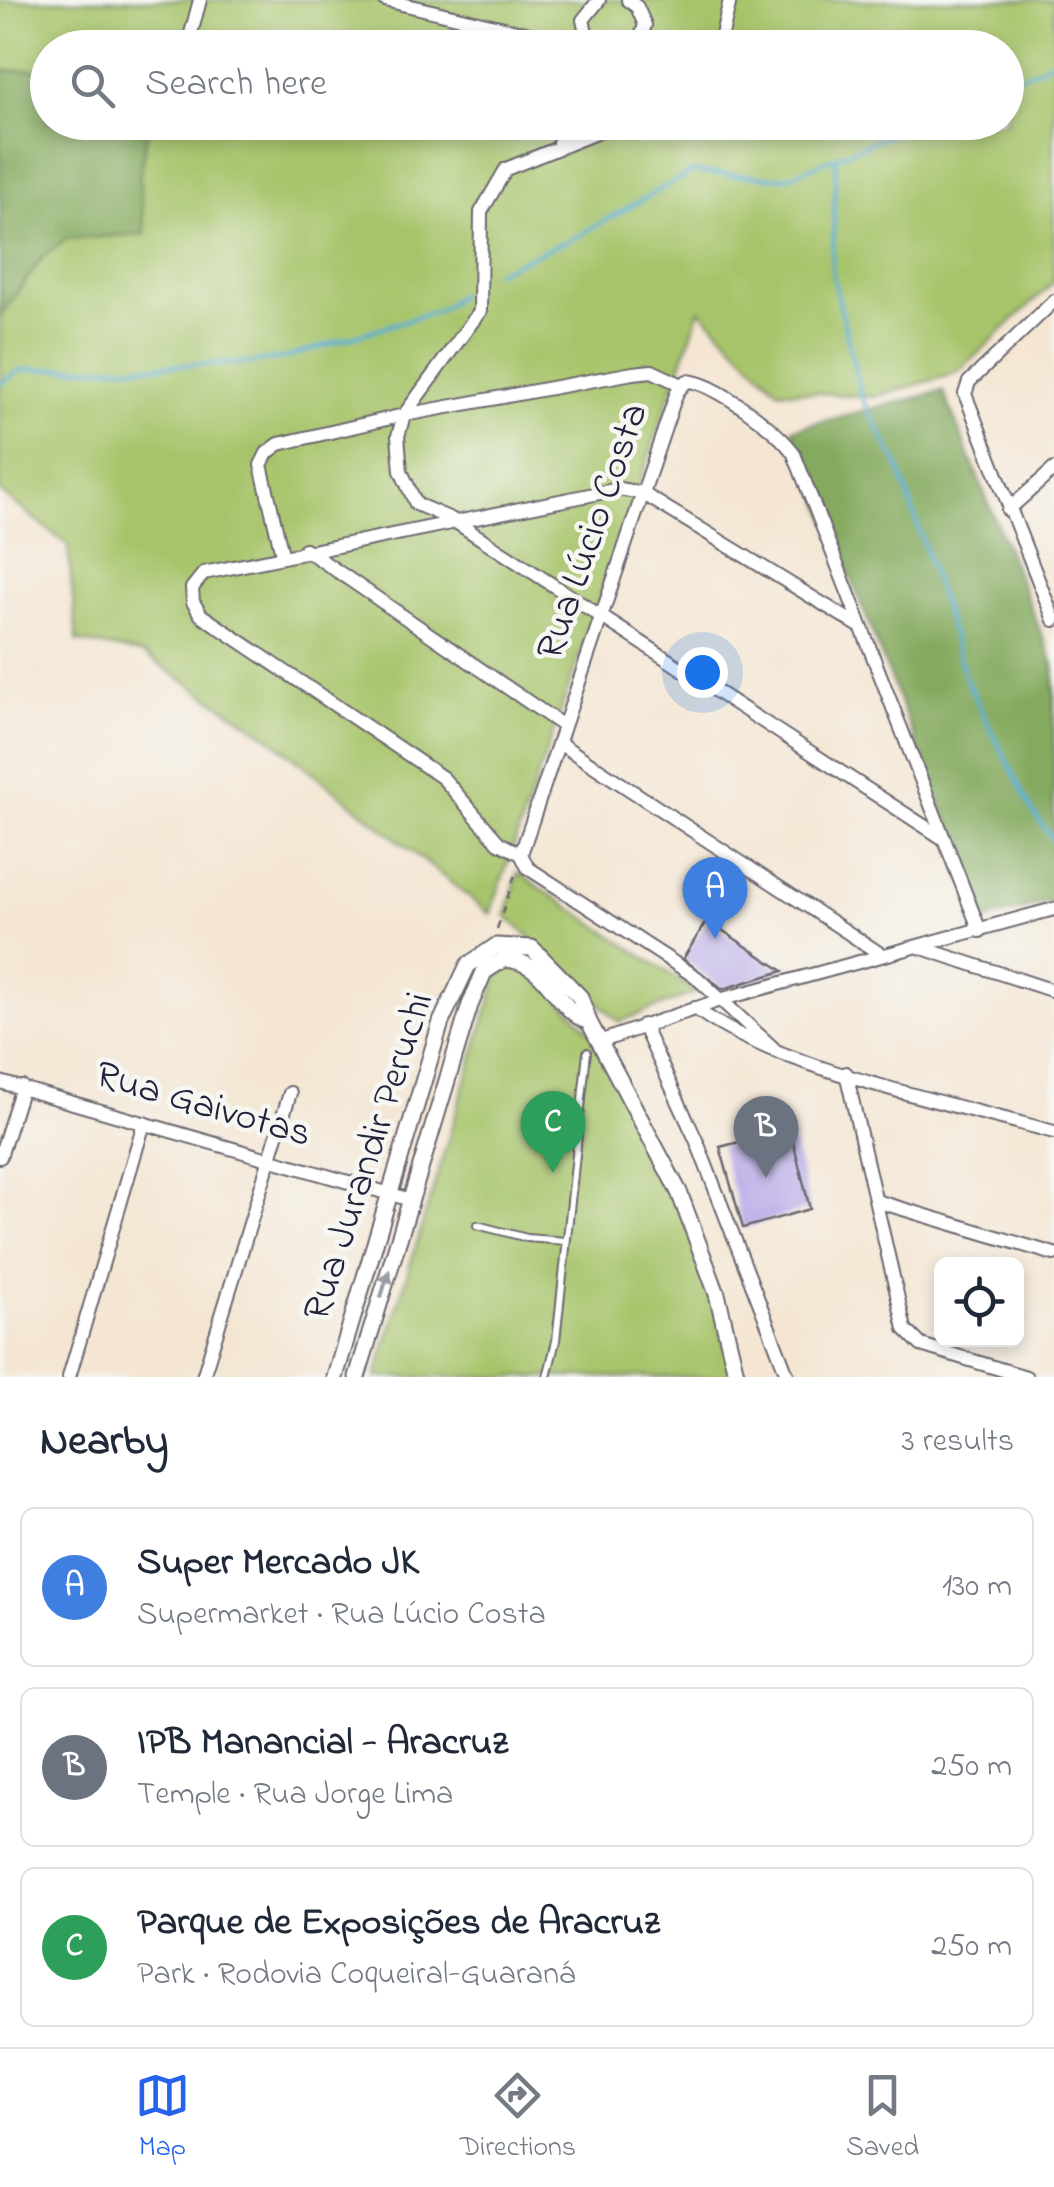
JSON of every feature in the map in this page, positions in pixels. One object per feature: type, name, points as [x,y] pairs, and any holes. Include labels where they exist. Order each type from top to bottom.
[{"type":"street","points":[[192,30],[200,0]]},
{"type":"street","points":[[386,0],[495,30]]},
{"type":"street","points":[[586,30],[583,20],[600,0]]},
{"type":"street","points":[[628,0],[638,7],[643,30]]},
{"type":"street","points":[[722,30],[730,0]]},
{"type":"street","points":[[554,148],[562,140]]},
{"type":"street","points":[[576,140],[506,169],[481,212],[480,310],[404,415],[398,436],[401,471],[416,504],[451,520],[946,840]]},
{"type":"street","points":[[1054,301],[966,388],[966,402],[1054,620]]},
{"type":"street","points":[[282,554],[262,465],[267,453],[279,444],[404,415],[633,373],[652,371],[682,385]]},
{"type":"street","name":"Rua Lúcio Costa","points":[[521,854],[560,743],[562,725],[682,385],[703,384],[788,444],[980,931]]},
{"type":"street","points":[[1008,510],[1054,469]]},
{"type":"street","points":[[772,1048],[723,999],[528,868],[521,854],[499,843],[443,778],[201,615],[193,602],[192,588],[204,573],[282,554],[619,488],[642,493],[859,626]]},
{"type":"street","points":[[305,549],[562,725]]},
{"type":"street","points":[[560,743],[882,955]]},
{"type":"street","points":[[593,1047],[643,1025],[723,999],[1054,909]]},
{"type":"street","points":[[491,948],[517,944],[532,948],[566,992],[586,1006],[593,1047],[680,1192],[711,1275],[736,1377]]},
{"type":"street","points":[[917,946],[1054,991]]},
{"type":"street","name":"Rua Jurandir Peruchi","points":[[335,1377],[441,1022],[468,966],[491,948]]},
{"type":"street","name":"Rua Jurandir Peruchi","points":[[357,1377],[484,972],[504,959],[520,961],[566,992]]},
{"type":"street","points":[[695,1008],[726,1031],[772,1048],[1054,1132]]},
{"type":"street","points":[[643,1025],[697,1142],[788,1377]]},
{"type":"street","points":[[846,1073],[902,1318],[912,1338],[1026,1377]]},
{"type":"street","name":"Rua Gaivotas","points":[[0,1082],[411,1200]]},
{"type":"street","points":[[0,1157],[22,1087]]},
{"type":"street","points":[[203,1377],[290,1093]]},
{"type":"street","points":[[69,1377],[144,1123]]},
{"type":"street","points":[[876,1201],[1054,1254]]},
{"type":"lane","points":[[547,1377],[556,1341],[593,1047]]},
{"type":"lane","points":[[477,1225],[528,1238],[566,1240]]},
{"type":"path","points":[[491,948],[521,854]]},
{"type":"green space","points":[[0,0],[1054,0],[1054,282],[957,373],[874,397],[778,390],[700,310],[490,914],[265,734],[143,654],[77,641],[68,545],[0,492],[0,316],[43,257],[66,239],[145,234],[139,179],[146,140],[1024,140],[1024,30],[30,30],[30,70],[0,71]]},
{"type":"green space","points":[[30,70],[30,140],[146,140],[139,179],[145,234],[66,239],[43,257],[0,316],[0,71]]},
{"type":"green space","points":[[943,391],[1054,665],[1054,900],[986,920],[792,429]]},
{"type":"green space","points":[[518,873],[697,992],[619,1022],[506,915]]},
{"type":"green space","points":[[522,959],[594,1035],[698,1239],[733,1377],[376,1377],[498,975],[505,965]]},
{"type":"building","points":[[707,920],[783,971],[723,989],[683,959]]},
{"type":"building","points":[[790,1129],[810,1209],[743,1228],[720,1147]]},
{"type":"waterway","points":[[1024,75],[1054,61]]},
{"type":"waterway","points":[[495,272],[574,238],[692,172],[785,178],[877,140]]},
{"type":"waterway","points":[[836,159],[832,271],[861,396],[899,467],[967,682],[1033,812],[1054,841]]},
{"type":"waterway","points":[[0,384],[20,370],[251,363],[288,357],[440,310],[459,295]]},
{"type":"place","name":"Super Mercado JK","points":[[715,939]]},
{"type":"place","name":"Parque de Exposições de Aracruz","points":[[553,1173]]},
{"type":"place","name":"IPB Manancial - Aracruz","points":[[766,1178]]}]
